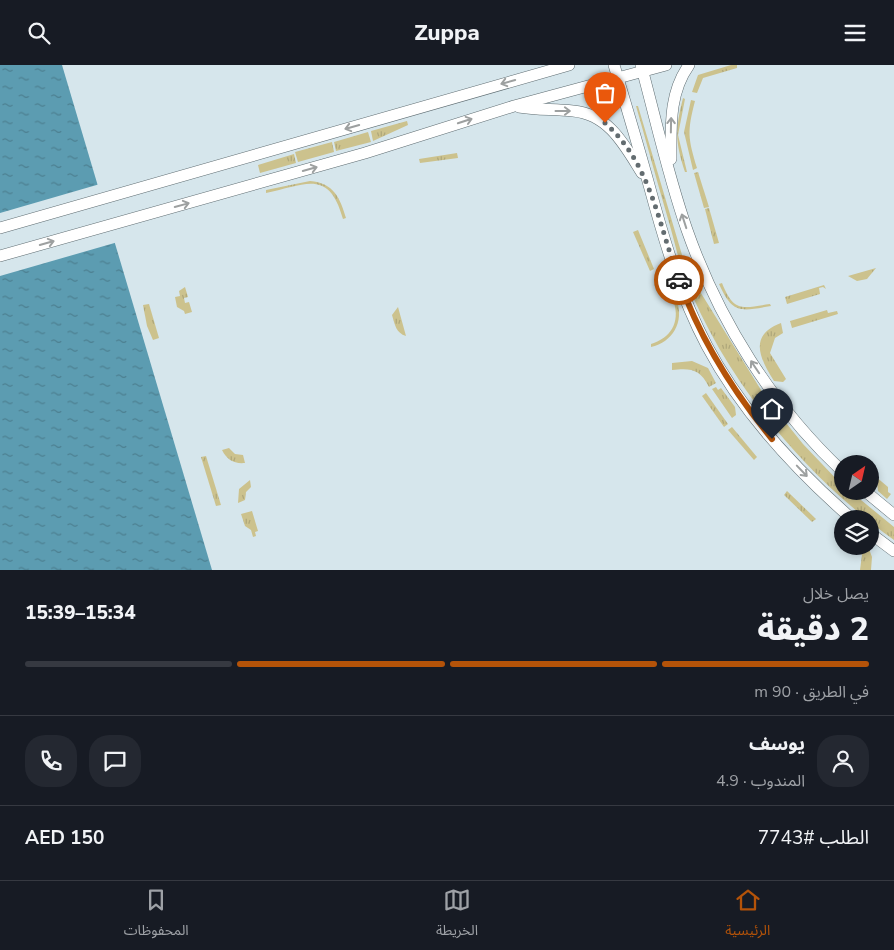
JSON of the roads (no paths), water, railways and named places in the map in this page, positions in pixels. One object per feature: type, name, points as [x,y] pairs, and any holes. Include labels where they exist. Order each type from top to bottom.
[{"type":"street","points":[[0,228],[568,65]]},
{"type":"street","points":[[614,65],[663,235],[690,310],[717,363],[749,409],[780,448],[842,510]]},
{"type":"street","points":[[0,256],[365,153],[514,106],[618,78],[642,68],[666,65]]},
{"type":"street","points":[[670,173],[672,106],[681,80],[689,65]]},
{"type":"street","points":[[642,68],[670,173],[698,258],[743,349],[792,417],[834,462]]},
{"type":"street","points":[[514,106],[572,111],[597,118],[619,137],[649,185]]},
{"type":"street","points":[[876,500],[894,515]]},
{"type":"street","points":[[879,540],[894,551]]},
{"type":"water","points":[[0,65],[62,65],[212,570],[0,570]]}]
